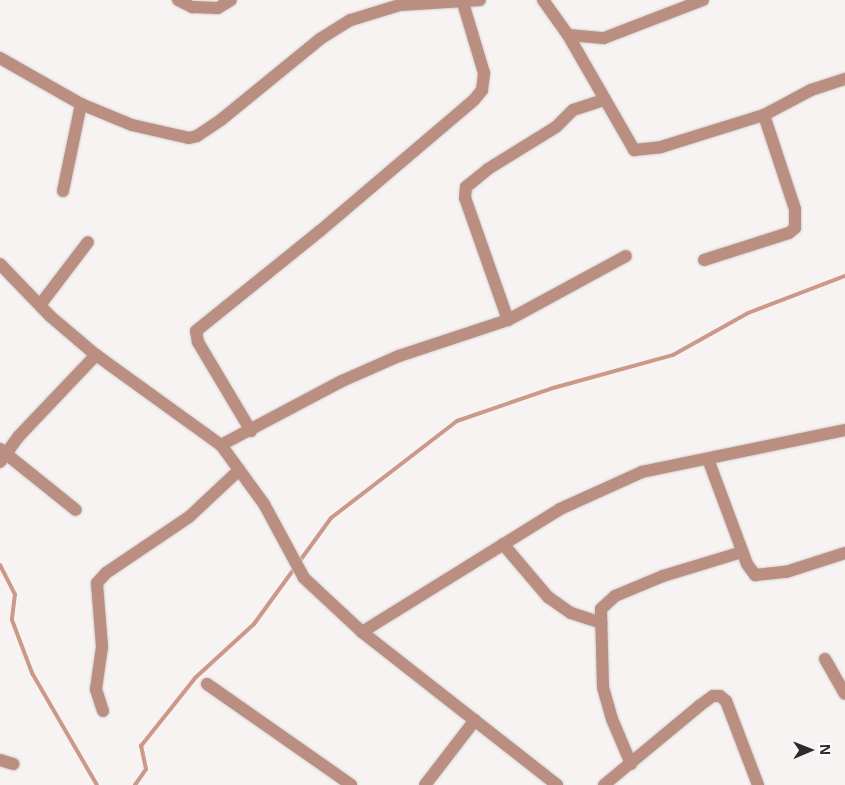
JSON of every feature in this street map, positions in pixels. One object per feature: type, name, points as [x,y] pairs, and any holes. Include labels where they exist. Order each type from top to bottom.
[{"type":"street","points":[[178,0],[192,7],[218,8],[231,0]]},
{"type":"street","points":[[0,58],[81,104],[132,125],[179,138],[197,136],[320,39],[351,20],[400,5],[463,3],[480,0]]},
{"type":"street","points":[[542,0],[568,35],[631,147],[645,151],[764,115],[811,90],[845,79]]},
{"type":"street","points":[[568,35],[604,38],[703,0]]},
{"type":"street","points":[[251,432],[198,342],[196,331],[320,231],[474,100],[482,90],[484,73],[463,3]]},
{"type":"street","points":[[508,320],[465,198],[466,187],[488,169],[556,127],[573,110],[604,100]]},
{"type":"street","points":[[63,191],[81,104]]},
{"type":"street","points":[[704,260],[789,233],[794,228],[795,209],[764,115]]},
{"type":"street","points":[[40,305],[88,242]]},
{"type":"street","points":[[221,445],[251,432],[342,381],[399,356],[508,320],[626,256]]},
{"type":"street","points":[[0,264],[40,305],[96,355],[221,445],[264,504],[304,578],[362,632],[557,785]]},
{"type":"street","points":[[76,510],[2,455],[96,355]]},
{"type":"street","points":[[362,632],[560,509],[642,472],[845,430]]},
{"type":"street","points":[[708,459],[750,570],[762,575],[786,572],[845,553]]},
{"type":"street","points":[[103,712],[96,689],[102,647],[97,583],[106,573],[189,517],[239,470]]},
{"type":"street","points":[[503,544],[548,597],[571,613],[601,623]]},
{"type":"street","points":[[631,764],[612,719],[602,687],[601,609],[615,596],[663,576],[742,552]]},
{"type":"street","points":[[825,659],[845,694]]},
{"type":"street","points":[[207,684],[351,785]]},
{"type":"street","points":[[604,785],[713,696],[720,696],[729,710],[758,785]]},
{"type":"street","points":[[425,785],[475,720]]},
{"type":"street","points":[[0,760],[13,764]]},
{"type":"waterway","points":[[135,785],[146,769],[141,746],[195,678],[254,624],[331,518],[457,421],[553,388],[673,355],[748,313],[845,276]]},
{"type":"waterway","points":[[0,565],[15,594],[12,620],[32,673],[97,785]]}]
